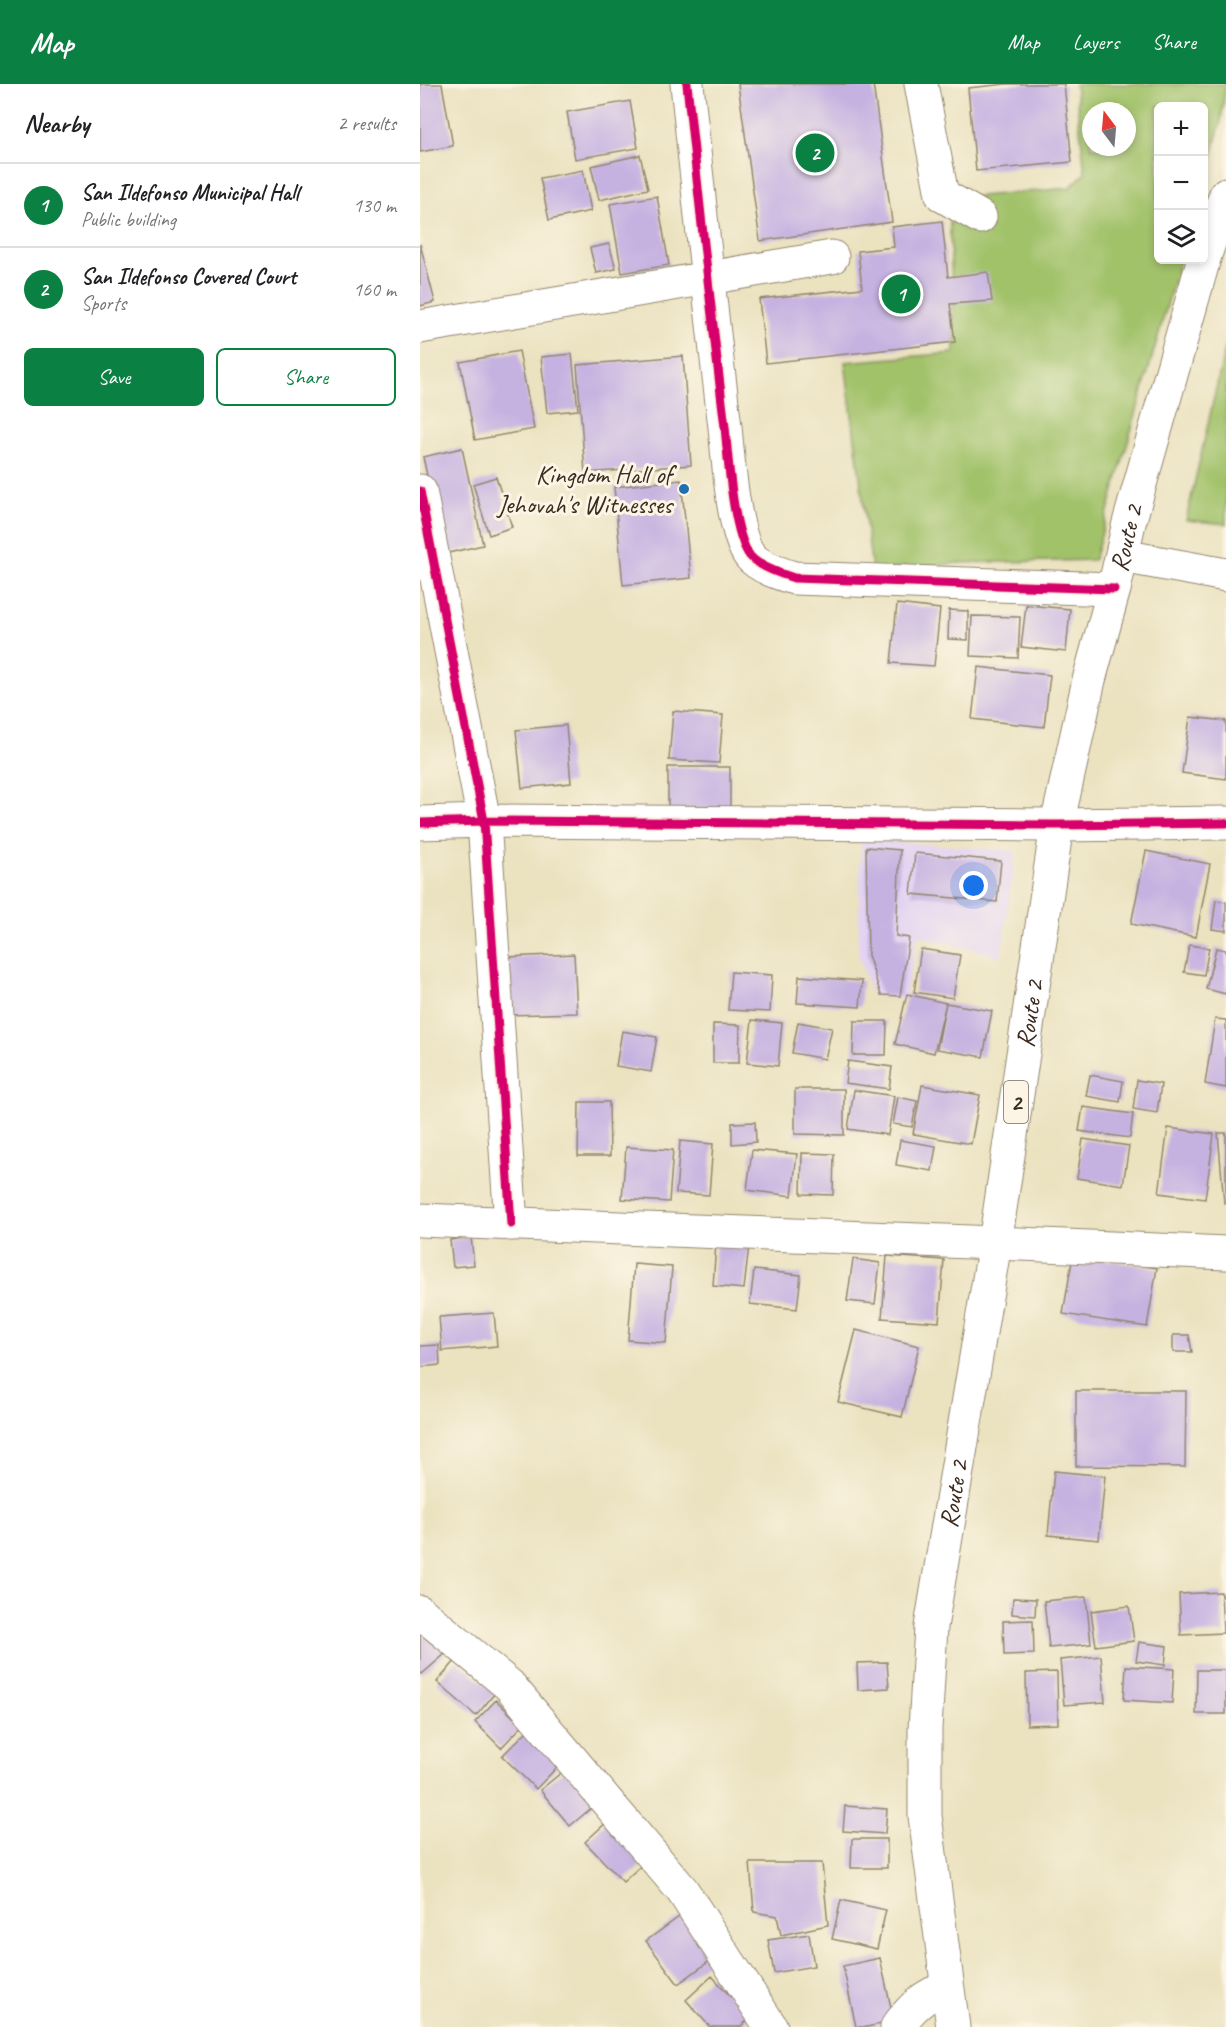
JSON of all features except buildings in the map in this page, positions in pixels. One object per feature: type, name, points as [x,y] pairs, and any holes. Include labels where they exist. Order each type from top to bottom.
[{"type":"main road","points":[[687,84],[706,278],[733,494],[740,533],[750,556],[772,571],[794,578],[1114,589]]},
{"type":"main road","points":[[921,84],[942,195],[980,217]]},
{"type":"main road","name":"Route 2","points":[[953,2027],[925,1816],[925,1729],[931,1627],[995,1243],[1057,825],[1089,680],[1129,523],[1205,255],[1226,194]]},
{"type":"main road","points":[[420,327],[832,256]]},
{"type":"main road","points":[[420,491],[484,821],[511,1224]]},
{"type":"main road","points":[[1122,556],[1226,575]]},
{"type":"main road","points":[[420,824],[484,821],[1057,825],[1226,823]]},
{"type":"main road","points":[[420,1220],[1226,1252]]},
{"type":"main road","points":[[420,1612],[509,1685],[682,1890],[771,2027]]},
{"type":"main road","points":[[897,2027],[912,2007],[932,1993],[947,1987]]},
{"type":"shaded area","points":[[861,839],[1016,851],[1001,957],[917,935],[904,1000],[872,995],[858,953]]},
{"type":"green space","points":[[1075,84],[1226,84],[1221,121],[1208,169],[1208,102],[1154,102],[1154,264],[1179,264],[1094,560],[961,563],[872,570],[845,362],[954,353],[949,199],[1069,188],[1085,173],[1083,156],[1136,156],[1136,102],[1082,102],[1082,146]]},
{"type":"green space","points":[[1226,345],[1226,524],[1186,520]]},
{"type":"cycle path","points":[[687,84],[732,494],[739,531],[750,556],[764,567],[794,578],[1114,589]]},
{"type":"cycle path","points":[[420,491],[484,821],[511,1224]]},
{"type":"cycle path","points":[[420,823],[484,821],[1057,825],[1226,823]]},
{"type":"place","name":"San Ildefonso Covered Court","points":[[815,153]]},
{"type":"place","name":"San Ildefonso Municipal Hall","points":[[901,294]]},
{"type":"place","name":"Kingdom Hall of Jehovah's Witnesses","points":[[684,489]]}]
